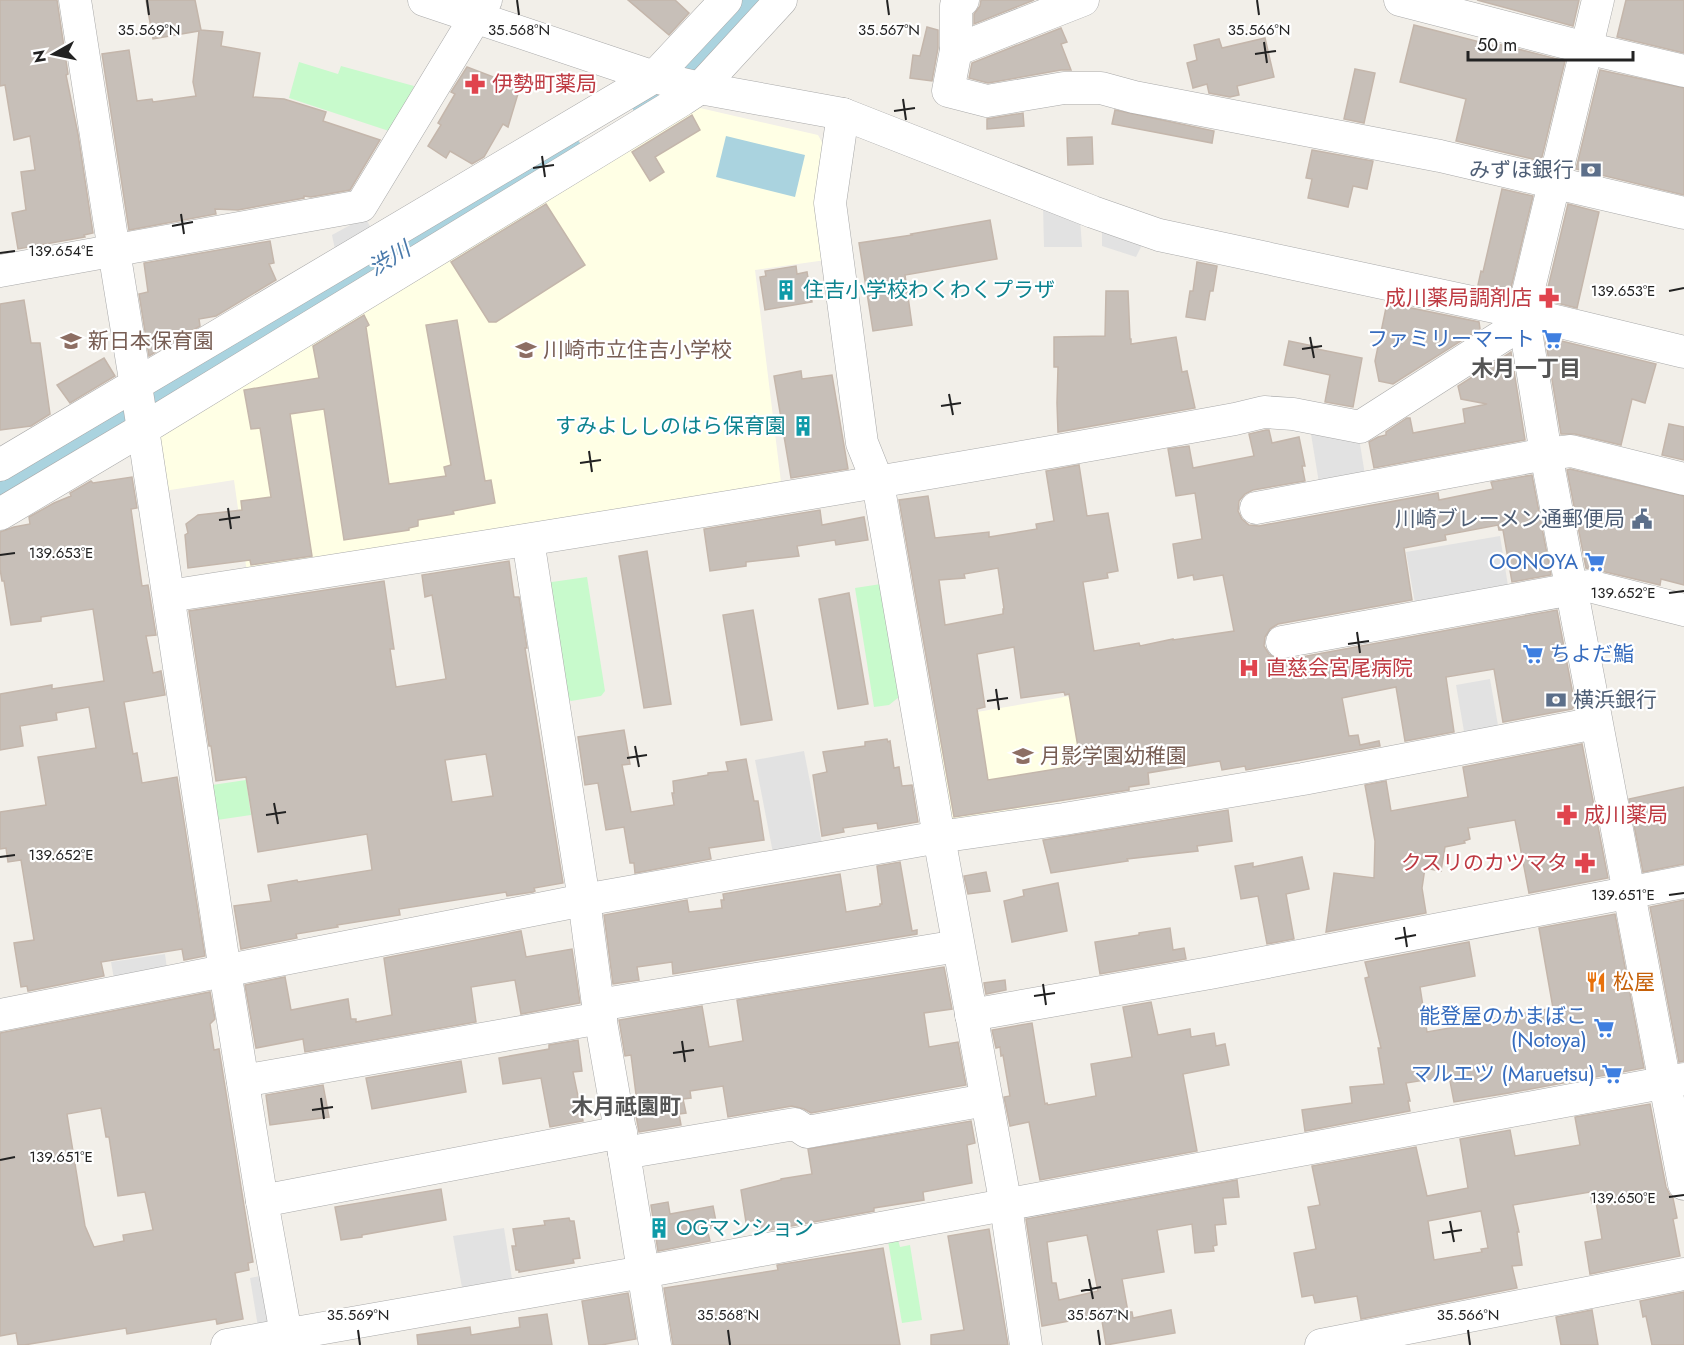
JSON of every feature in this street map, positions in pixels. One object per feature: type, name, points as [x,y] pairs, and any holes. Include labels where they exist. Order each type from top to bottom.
[{"type":"street","points":[[75,0],[169,596],[225,971],[287,1340]]},
{"type":"street","points":[[424,0],[480,8],[654,77],[700,88],[843,114],[1159,235],[1523,313],[1684,352]]},
{"type":"street","points":[[0,465],[654,77],[726,0]]},
{"type":"street","points":[[0,513],[143,429],[700,88],[781,0]]},
{"type":"street","points":[[963,0],[956,6],[956,50],[948,91],[987,101],[1064,88],[1101,88],[1134,97],[1440,156],[1684,213]]},
{"type":"street","points":[[956,50],[1083,0]]},
{"type":"street","points":[[1400,0],[1469,9],[1586,48],[1684,71]]},
{"type":"street","points":[[169,596],[878,483],[1264,412],[1293,414],[1360,427],[1510,331],[1523,313],[1598,0]]},
{"type":"street","points":[[0,271],[362,206],[480,8]]},
{"type":"street","points":[[843,114],[830,203],[862,443],[878,483],[958,946],[1006,1206],[1026,1345]]},
{"type":"street","points":[[1523,313],[1546,454],[1629,892],[1674,1081],[1683,1178]]},
{"type":"street","points":[[1256,508],[1571,451],[1684,479]]},
{"type":"street","points":[[528,540],[584,900],[599,1012],[654,1345]]},
{"type":"street","points":[[1282,642],[1589,586],[1684,610]]},
{"type":"street","points":[[0,1015],[584,900],[939,837],[1064,819],[1303,778],[1596,723]]},
{"type":"street","points":[[971,1016],[1210,973],[1684,882]]},
{"type":"street","points":[[243,1081],[958,946]]},
{"type":"street","points":[[227,1345],[287,1340],[1674,1081]]},
{"type":"street","points":[[262,1202],[622,1142],[795,1124],[807,1132],[986,1100]]},
{"type":"street","points":[[1321,1345],[1684,1274]]},
{"type":"shaded area","name":"川崎市立住吉小学校","points":[[687,105],[818,135],[823,144],[826,260],[755,270],[782,490],[247,573],[234,480],[164,491],[155,431]]},
{"type":"shaded area","points":[[1043,206],[1080,218],[1082,247],[1044,247]]},
{"type":"shaded area","points":[[365,217],[374,234],[336,254],[332,235]]},
{"type":"shaded area","points":[[1102,226],[1144,241],[1136,257],[1102,246]]},
{"type":"shaded area","points":[[1310,428],[1359,438],[1365,475],[1319,483]]},
{"type":"shaded area","points":[[1500,536],[1509,592],[1416,609],[1406,552]]},
{"type":"shaded area","points":[[1490,679],[1499,731],[1465,737],[1456,685]]},
{"type":"shaded area","name":"月影学園幼稚園","points":[[1099,691],[1116,792],[947,821],[930,720]]},
{"type":"shaded area","points":[[804,751],[822,844],[773,853],[755,760]]},
{"type":"shaded area","points":[[165,954],[167,969],[114,979],[111,962]]},
{"type":"shaded area","points":[[504,1228],[512,1279],[462,1288],[453,1236]]},
{"type":"shaded area","points":[[264,1275],[272,1324],[258,1327],[250,1278]]},
{"type":"green space","points":[[299,62],[338,74],[341,66],[414,86],[395,133],[289,98]]},
{"type":"green space","points":[[587,577],[605,691],[601,696],[571,701],[563,696],[545,583]]},
{"type":"green space","points":[[881,584],[899,697],[889,705],[874,707],[855,588]]},
{"type":"green space","points":[[246,780],[251,815],[217,820],[212,785]]},
{"type":"green space","points":[[898,1240],[900,1247],[910,1245],[922,1320],[902,1323],[888,1241]]},
{"type":"water","points":[[726,136],[805,155],[795,197],[716,177]]},
{"type":"building","points":[[0,0],[57,0],[68,74],[66,75],[78,134],[93,233],[84,235],[85,237],[18,249],[12,213],[26,210],[21,172],[35,170],[30,136],[14,140],[5,85],[0,86]]},
{"type":"building","points":[[146,0],[195,0],[201,30],[223,32],[221,46],[260,53],[253,97],[284,99],[326,112],[323,121],[380,140],[350,190],[311,197],[304,196],[304,198],[238,210],[215,209],[216,214],[129,230],[102,54],[129,50],[137,101],[152,99],[153,102],[196,96],[193,82],[199,31],[153,39]]},
{"type":"building","points":[[628,0],[675,0],[689,13],[669,35]]},
{"type":"building","points":[[981,0],[1034,0],[974,24],[974,14]]},
{"type":"building","points":[[1477,0],[1579,0],[1573,26]]},
{"type":"building","points":[[1626,0],[1684,0],[1684,53],[1617,37]]},
{"type":"building","points":[[1414,25],[1565,61],[1541,161],[1456,141],[1466,99],[1400,82]]},
{"type":"building","points":[[927,27],[938,30],[938,48],[932,81],[910,78],[913,55],[920,56]]},
{"type":"building","points":[[1061,28],[1067,42],[1061,44],[1071,70],[988,83],[969,78],[972,63]]},
{"type":"building","points":[[1265,38],[1274,77],[1237,86],[1239,95],[1230,97],[1209,93],[1207,84],[1193,88],[1187,63],[1197,60],[1194,45],[1219,39],[1222,48]]},
{"type":"building","points":[[467,67],[520,87],[508,127],[503,124],[484,157],[472,164],[450,151],[446,158],[428,146],[441,125],[438,123],[455,94],[451,92]]},
{"type":"building","points":[[1355,69],[1375,73],[1364,123],[1344,119]]},
{"type":"building","points":[[1600,70],[1684,88],[1684,195],[1576,169]]},
{"type":"building","points":[[1115,110],[1214,131],[1212,143],[1112,124]]},
{"type":"building","points":[[1023,113],[1024,126],[987,129],[987,119]]},
{"type":"building","points":[[692,115],[700,130],[655,157],[664,172],[650,181],[632,152]]},
{"type":"building","points":[[1092,137],[1093,164],[1068,165],[1067,138]]},
{"type":"building","points":[[1312,150],[1373,161],[1367,189],[1353,186],[1348,207],[1308,198],[1312,179],[1306,178]]},
{"type":"building","points":[[1502,189],[1533,196],[1510,292],[1478,285]]},
{"type":"building","points":[[546,204],[585,265],[496,322],[489,322],[451,262]]},
{"type":"building","points":[[1568,204],[1599,212],[1577,308],[1545,300]]},
{"type":"building","points":[[990,220],[997,259],[905,275],[912,325],[873,331],[859,243]]},
{"type":"building","points":[[270,241],[274,263],[269,264],[276,280],[216,316],[199,319],[200,326],[149,356],[139,294],[148,292],[144,263]]},
{"type":"building","points":[[1197,262],[1217,266],[1205,320],[1186,317]]},
{"type":"building","name":"住吉小学校わくわくプラザ","points":[[796,266],[797,274],[807,272],[812,302],[765,310],[760,277],[766,276],[765,271]]},
{"type":"building","points":[[1106,291],[1128,291],[1131,344],[1176,337],[1182,372],[1187,371],[1195,408],[1058,432],[1058,367],[1054,367],[1054,337],[1105,336]]},
{"type":"building","points":[[24,300],[31,343],[40,343],[50,414],[31,426],[0,430],[0,304]]},
{"type":"building","points":[[1387,303],[1479,322],[1480,329],[1393,384],[1379,381],[1375,361]]},
{"type":"building","points":[[364,315],[369,325],[366,327],[389,484],[446,476],[444,467],[451,465],[426,325],[457,320],[485,481],[491,480],[495,503],[453,511],[454,514],[418,520],[418,526],[409,528],[409,530],[344,540],[324,409],[290,414],[312,556],[251,565],[250,560],[188,568],[186,524],[198,515],[242,510],[241,501],[271,497],[260,428],[251,429],[244,390],[319,378],[313,346]]},
{"type":"building","points":[[1545,337],[1656,364],[1645,403],[1632,399],[1621,445],[1575,434],[1561,434]]},
{"type":"building","points":[[1289,341],[1362,358],[1353,407],[1325,402],[1330,375],[1284,365]]},
{"type":"building","points":[[1511,352],[1525,440],[1374,468],[1369,442],[1386,435],[1386,432],[1407,418],[1410,418],[1413,433],[1465,423],[1463,409],[1487,404],[1461,399],[1458,386]]},
{"type":"building","points":[[104,358],[115,376],[70,403],[57,385]]},
{"type":"building","name":"すみよししのはら保育園","points":[[801,371],[802,379],[832,375],[848,469],[791,478],[774,376]]},
{"type":"building","points":[[1669,424],[1684,427],[1684,460],[1662,455]]},
{"type":"building","points":[[1269,430],[1272,443],[1299,437],[1305,466],[1302,466],[1305,481],[1253,490],[1245,494],[1239,501],[1238,511],[1249,525],[1259,526],[1438,493],[1439,500],[1493,489],[1491,482],[1532,475],[1551,575],[1512,582],[1503,530],[1499,530],[1498,525],[1445,535],[1446,540],[1404,548],[1412,600],[1278,624],[1270,629],[1265,637],[1264,646],[1269,654],[1277,659],[1285,660],[1557,610],[1575,705],[1572,709],[1503,722],[1494,669],[1446,677],[1454,732],[1405,741],[1396,687],[1342,698],[1349,736],[1358,735],[1360,745],[1379,741],[1380,746],[1246,770],[1245,766],[1222,770],[1220,761],[1148,773],[1149,784],[1129,787],[1129,790],[954,817],[899,500],[928,496],[935,538],[989,532],[989,537],[1037,529],[1036,524],[1054,521],[1046,471],[1079,465],[1087,516],[1108,513],[1118,571],[1107,573],[1108,578],[1083,582],[1094,651],[1234,631],[1223,575],[1194,580],[1193,575],[1178,578],[1173,544],[1202,539],[1195,493],[1176,496],[1168,449],[1189,446],[1193,468],[1254,456],[1249,434]],"holes":[[[998,568],[1003,614],[945,625],[939,580],[965,578],[964,574]],[[1014,647],[1021,698],[1064,692],[1065,695],[1069,694],[1081,765],[988,780],[977,709],[985,707],[977,654]]]},
{"type":"building","points":[[1567,470],[1684,496],[1684,585],[1661,579],[1660,585],[1586,568]]},
{"type":"building","points":[[132,477],[137,508],[131,509],[142,586],[148,585],[156,635],[146,636],[153,673],[161,671],[165,695],[124,702],[133,754],[137,753],[142,783],[177,777],[205,956],[184,960],[182,949],[101,962],[104,976],[28,991],[27,986],[21,987],[14,943],[34,940],[21,860],[8,862],[6,848],[0,849],[0,812],[46,805],[38,757],[96,748],[89,707],[56,713],[57,720],[20,726],[23,746],[0,750],[0,694],[52,685],[52,689],[104,681],[93,609],[41,617],[41,621],[11,625],[0,569],[0,532],[30,524],[29,517],[71,496],[70,493],[91,481],[93,483]]},
{"type":"building","points":[[820,510],[822,525],[864,517],[868,540],[836,545],[835,540],[797,546],[799,556],[746,562],[746,566],[710,571],[704,529]]},
{"type":"building","points":[[647,551],[671,704],[644,708],[619,556]]},
{"type":"building","points":[[509,561],[514,597],[519,597],[527,648],[525,648],[563,883],[534,888],[533,892],[507,896],[506,892],[399,909],[400,915],[337,925],[338,927],[296,934],[297,938],[241,949],[234,906],[271,901],[268,885],[372,870],[367,834],[258,852],[246,777],[216,781],[189,611],[384,581],[394,649],[390,649],[396,687],[446,679],[432,595],[425,597],[422,575]],"holes":[[[486,754],[493,796],[452,802],[445,760]]]},
{"type":"building","points":[[849,593],[868,704],[838,709],[819,599]]},
{"type":"building","points":[[753,610],[772,720],[741,725],[723,615]]},
{"type":"building","points":[[624,730],[630,764],[622,765],[631,812],[674,805],[673,781],[728,771],[726,762],[746,759],[754,801],[758,801],[764,840],[709,848],[711,859],[635,873],[634,863],[630,863],[624,827],[606,830],[598,783],[585,785],[578,737]]},
{"type":"building","points":[[887,739],[888,742],[890,741],[894,768],[899,767],[902,786],[912,785],[918,822],[878,829],[877,823],[843,828],[844,832],[822,836],[813,775],[827,772],[823,752],[865,746],[865,742]]},
{"type":"building","points":[[1582,744],[1608,878],[1529,893],[1515,820],[1468,828],[1470,839],[1464,841],[1465,843],[1445,847],[1441,871],[1425,868],[1422,888],[1426,913],[1326,932],[1334,873],[1374,878],[1375,841],[1365,785],[1386,781],[1391,811],[1468,797],[1463,767]]},
{"type":"building","points":[[1684,787],[1684,864],[1643,872],[1629,799]]},
{"type":"building","points":[[1228,810],[1232,841],[1197,846],[1198,851],[1127,859],[1128,861],[1051,873],[1043,840]]},
{"type":"building","points":[[1302,857],[1309,889],[1286,894],[1294,939],[1267,944],[1258,896],[1241,899],[1235,866],[1253,863],[1253,867]]},
{"type":"building","points":[[900,862],[912,931],[917,930],[917,934],[673,974],[672,962],[637,967],[639,980],[613,984],[604,915],[687,900],[689,912],[722,908],[723,894],[840,874],[846,912],[880,906],[882,904],[877,866]]},
{"type":"building","points":[[986,872],[990,891],[968,894],[964,876]]},
{"type":"building","points":[[1058,883],[1067,931],[1012,942],[1004,901],[1024,896],[1023,890]]},
{"type":"building","points":[[1684,900],[1684,1061],[1679,1062],[1650,907]]},
{"type":"building","points":[[1615,914],[1644,1068],[1454,1102],[1449,1076],[1406,1083],[1410,1111],[1305,1131],[1302,1110],[1352,1103],[1350,1087],[1384,1084],[1378,1048],[1381,1048],[1365,978],[1369,977],[1365,962],[1469,942],[1475,976],[1420,987],[1427,1032],[1495,1020],[1553,1008],[1539,928]]},
{"type":"building","points":[[1170,928],[1173,950],[1184,948],[1186,959],[1100,974],[1095,942]]},
{"type":"building","points":[[521,931],[526,957],[572,949],[580,1003],[521,1014],[515,980],[471,987],[476,1022],[305,1052],[303,1039],[256,1048],[245,985],[285,977],[291,1010],[348,999],[351,1019],[356,1019],[356,1022],[392,1015],[384,958]]},
{"type":"building","points":[[944,967],[952,1009],[924,1013],[929,1047],[958,1042],[966,1085],[811,1113],[792,1106],[728,1117],[723,1086],[690,1091],[691,1098],[683,1099],[686,1113],[679,1114],[681,1125],[639,1132],[631,1055],[625,1056],[619,1020],[702,1006],[709,1047],[743,1041],[737,1000]]},
{"type":"building","points":[[1005,980],[1006,990],[986,994],[984,983]]},
{"type":"building","points":[[210,992],[215,1019],[210,1024],[214,1050],[219,1049],[253,1262],[248,1263],[249,1270],[235,1273],[243,1319],[217,1324],[216,1319],[127,1334],[126,1328],[24,1345],[18,1345],[16,1333],[0,1336],[0,1033]],"holes":[[[101,1108],[106,1137],[109,1137],[118,1196],[145,1192],[153,1230],[123,1235],[124,1241],[94,1247],[85,1226],[67,1114]]]},
{"type":"building","points":[[1151,1002],[1158,1035],[1190,1029],[1191,1037],[1214,1033],[1216,1046],[1225,1044],[1229,1065],[1183,1074],[1197,1151],[1040,1180],[1029,1122],[1010,1126],[1004,1097],[1010,1096],[1003,1055],[1001,1056],[1000,1047],[996,1048],[992,1030],[1032,1023],[1045,1104],[1048,1105],[1096,1096],[1091,1064],[1132,1057],[1123,1007]]},
{"type":"building","points":[[578,1040],[582,1071],[573,1072],[583,1121],[550,1127],[541,1078],[503,1084],[499,1058],[549,1049],[549,1045]]},
{"type":"building","points":[[461,1061],[466,1092],[372,1109],[366,1078]]},
{"type":"building","points":[[323,1085],[329,1117],[270,1125],[266,1095]]},
{"type":"building","points":[[1650,1104],[1666,1187],[1673,1198],[1677,1218],[1673,1219],[1680,1256],[1590,1274],[1585,1242],[1602,1239],[1596,1202],[1592,1203],[1590,1192],[1513,1205],[1519,1232],[1517,1232],[1522,1265],[1512,1266],[1517,1288],[1361,1319],[1357,1296],[1315,1303],[1313,1295],[1302,1297],[1294,1253],[1316,1249],[1308,1207],[1320,1205],[1312,1166],[1416,1147],[1427,1196],[1468,1188],[1460,1139],[1510,1130],[1515,1156],[1580,1145],[1575,1117]],"holes":[[[1481,1211],[1488,1248],[1481,1249],[1482,1252],[1434,1260],[1428,1221]]]},
{"type":"building","points":[[971,1121],[975,1143],[967,1145],[972,1183],[923,1192],[924,1200],[758,1232],[756,1220],[746,1222],[741,1190],[781,1179],[812,1174],[808,1149]]},
{"type":"building","points":[[1237,1180],[1239,1197],[1223,1198],[1226,1224],[1215,1225],[1217,1245],[1213,1246],[1214,1251],[1195,1253],[1192,1224],[1157,1230],[1164,1272],[1122,1279],[1128,1312],[1132,1312],[1133,1318],[1171,1310],[1175,1333],[1106,1345],[1101,1315],[1042,1326],[1026,1219]],"holes":[[[1087,1235],[1098,1291],[1059,1300],[1056,1283],[1052,1283],[1047,1242]]]},
{"type":"building","points":[[441,1189],[446,1220],[341,1240],[335,1207]]},
{"type":"building","points":[[668,1202],[670,1214],[713,1206],[717,1227],[707,1229],[710,1241],[658,1251],[651,1205]]},
{"type":"building","points":[[569,1218],[570,1221],[574,1221],[580,1258],[573,1259],[574,1263],[519,1272],[516,1270],[512,1246],[516,1246],[513,1229],[545,1225],[544,1221]]},
{"type":"building","points":[[989,1229],[1008,1345],[931,1345],[931,1335],[964,1330],[948,1236]]},
{"type":"building","points":[[883,1248],[900,1345],[673,1345],[664,1288],[778,1270],[777,1265]]},
{"type":"building","points":[[1684,1292],[1684,1345],[1652,1345],[1646,1316],[1643,1317],[1640,1301]]},
{"type":"building","points":[[628,1293],[636,1339],[589,1345],[582,1301]]},
{"type":"building","points":[[1592,1310],[1598,1345],[1561,1345],[1556,1317]]},
{"type":"building","points":[[547,1314],[552,1345],[418,1345],[417,1335],[470,1327],[471,1335],[520,1327],[519,1318]]},
{"type":"waterway","name":"渋川","points":[[651,102],[691,75],[755,0]]},
{"type":"waterway","name":"渋川","points":[[0,489],[140,408],[564,154]]},
{"type":"place","name":"伊勢町薬局","points":[[475,84]]},
{"type":"place","name":"みずほ銀行","points":[[1591,170]]},
{"type":"place","name":"住吉小学校わくわくプラザ","points":[[786,290]]},
{"type":"place","name":"成川薬局調剤店","points":[[1549,298]]},
{"type":"place","name":"ファミリーマート","points":[[1552,339]]},
{"type":"place","name":"新日本保育園","points":[[71,341]]},
{"type":"place","name":"川崎市立住吉小学校","points":[[526,350]]},
{"type":"place","name":"すみよししのはら保育園","points":[[803,426]]},
{"type":"place","name":"川崎ブレーメン通郵便局","points":[[1642,519]]},
{"type":"place","name":"OONOYA","points":[[1595,562]]},
{"type":"place","name":"ちよだ鮨","points":[[1533,654]]},
{"type":"place","name":"直慈会宮尾病院","points":[[1249,668]]},
{"type":"place","name":"横浜銀行","points":[[1556,700]]},
{"type":"place","name":"月影学園幼稚園","points":[[1023,756]]},
{"type":"place","name":"成川薬局","points":[[1567,815]]},
{"type":"place","name":"クスリのカツマタ","points":[[1585,863]]},
{"type":"place","name":"松屋","points":[[1596,982]]},
{"type":"place","name":"能登屋のかまぼこ (Notoya)","points":[[1604,1028]]},
{"type":"place","name":"マルエツ (Maruetsu)","points":[[1612,1074]]},
{"type":"place","name":"OGマンション","points":[[659,1228]]},
{"type":"district","name":"木月一丁目","points":[[1526,368]]},
{"type":"district","name":"木月祗園町","points":[[626,1106]]}]
